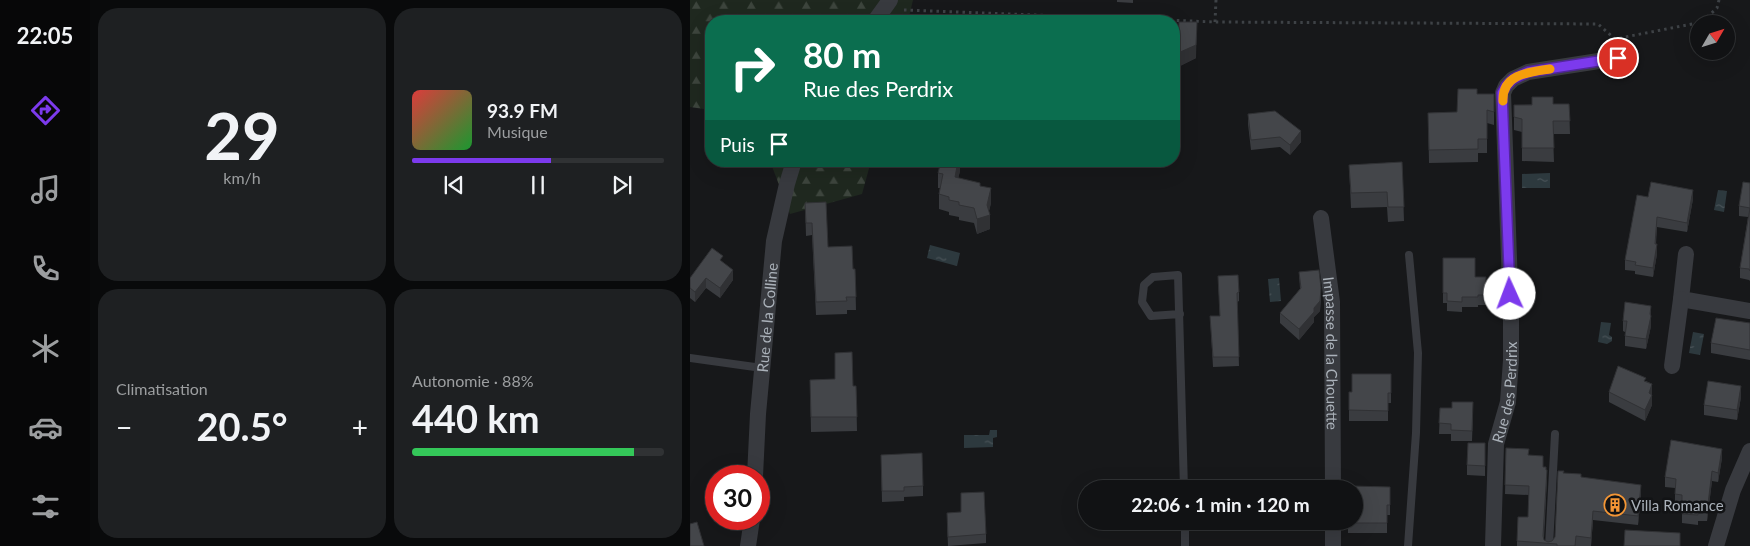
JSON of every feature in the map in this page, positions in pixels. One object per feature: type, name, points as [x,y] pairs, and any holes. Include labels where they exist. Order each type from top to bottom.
[{"type":"street","name":"Rue des Perdrix","points":[[1493,546],[1496,444],[1508,402],[1511,360],[1511,313],[1502,93],[1513,79],[1528,72],[1618,58]]},
{"type":"street","name":"Rue de la Colline","points":[[755,465],[774,241],[792,167]]},
{"type":"street","name":"Impasse de la Chouette","points":[[1321,218],[1332,302],[1333,480]]},
{"type":"street","points":[[1672,366],[1686,254]]},
{"type":"street","points":[[1681,299],[1750,311]]},
{"type":"street","points":[[1716,546],[1733,490],[1750,451]]},
{"type":"street","points":[[748,546],[750,530]]},
{"type":"street","points":[[1333,530],[1333,546]]},
{"type":"lane","points":[[1408,546],[1416,433],[1418,353],[1409,255]]},
{"type":"lane","points":[[1180,314],[1151,316],[1142,302],[1144,285],[1153,277],[1178,275],[1180,314],[1184,480]]},
{"type":"lane","points":[[690,358],[762,368]]},
{"type":"lane","points":[[1549,546],[1554,434]]},
{"type":"lane","points":[[1185,530],[1185,546]]},
{"type":"path","points":[[1215,22],[1216,0]]},
{"type":"path","points":[[1180,20],[1598,24],[1615,39],[1702,22],[1717,8],[1719,0]]},
{"type":"path","points":[[883,10],[1033,15]]},
{"type":"green space","points":[[690,0],[913,0],[909,15],[705,15],[705,109],[690,107]]},
{"type":"green space","points":[[772,167],[869,167],[862,194],[790,214]]},
{"type":"water","points":[[1550,173],[1550,188],[1522,188],[1522,174]]},
{"type":"water","points":[[1718,190],[1727,191],[1724,212],[1714,210]]},
{"type":"water","points":[[930,245],[960,253],[957,266],[927,258]]},
{"type":"water","points":[[1279,278],[1281,301],[1270,302],[1268,279]]},
{"type":"water","points":[[1601,322],[1611,323],[1609,335],[1612,337],[1612,341],[1607,344],[1598,342]]},
{"type":"water","points":[[1693,332],[1704,334],[1700,355],[1689,353]]},
{"type":"water","points":[[990,430],[997,430],[997,437],[993,438],[993,447],[964,448],[964,435],[989,435]]},
{"type":"building","points":[[1180,22],[1197,22],[1196,45],[1180,52]]},
{"type":"building","points":[[1458,89],[1477,89],[1477,94],[1494,94],[1494,112],[1487,110],[1487,139],[1478,139],[1478,149],[1429,150],[1428,113],[1457,112]]},
{"type":"building","points":[[1532,97],[1553,97],[1553,104],[1569,104],[1570,121],[1553,121],[1554,148],[1522,148],[1522,119],[1514,117],[1514,105],[1532,105]]},
{"type":"building","points":[[1275,111],[1301,131],[1290,145],[1280,137],[1251,140],[1248,114]]},
{"type":"building","points":[[1402,162],[1404,207],[1388,207],[1387,192],[1351,193],[1349,165]]},
{"type":"building","points":[[940,167],[957,167],[955,177],[980,183],[980,186],[991,188],[987,205],[990,215],[977,219],[974,208],[959,205],[959,202],[949,200],[949,197],[939,194],[943,174],[938,173]]},
{"type":"building","points":[[1651,182],[1693,190],[1687,223],[1657,217],[1655,244],[1657,244],[1653,268],[1635,265],[1636,262],[1625,260],[1637,195],[1648,197]]},
{"type":"building","points":[[1743,182],[1750,183],[1750,208],[1739,206]]},
{"type":"building","points":[[826,202],[828,247],[852,246],[856,297],[846,297],[847,301],[816,302],[812,223],[806,223],[805,203]]},
{"type":"building","points":[[1750,208],[1750,271],[1749,269],[1740,268]]},
{"type":"building","points":[[712,248],[723,256],[720,260],[733,270],[720,288],[706,278],[695,292],[690,288],[690,278]]},
{"type":"building","points":[[1443,258],[1475,258],[1475,277],[1486,277],[1485,295],[1462,297],[1462,302],[1447,301],[1447,293],[1443,293]]},
{"type":"building","points":[[1319,270],[1320,301],[1314,308],[1314,312],[1299,329],[1280,313],[1301,288],[1299,272]]},
{"type":"building","points":[[1238,275],[1239,357],[1213,357],[1210,316],[1220,316],[1218,276]]},
{"type":"building","points":[[1625,302],[1651,306],[1646,339],[1625,336],[1627,321],[1623,321]]},
{"type":"building","points":[[1716,318],[1750,323],[1750,350],[1711,343]]},
{"type":"building","points":[[852,352],[853,386],[856,386],[857,417],[811,417],[810,380],[835,379],[835,353]]},
{"type":"building","points":[[1618,366],[1646,378],[1644,381],[1652,384],[1649,393],[1652,395],[1645,410],[1609,392]]},
{"type":"building","points":[[1352,374],[1391,374],[1391,393],[1388,393],[1388,411],[1349,410]]},
{"type":"building","points":[[1708,381],[1741,386],[1737,410],[1704,405]]},
{"type":"building","points":[[1452,402],[1473,402],[1472,431],[1451,430],[1451,424],[1439,423],[1440,408],[1452,408]]},
{"type":"building","points":[[1671,440],[1722,449],[1718,473],[1712,471],[1707,512],[1698,511],[1698,515],[1682,514],[1682,495],[1675,494],[1676,479],[1665,477]]},
{"type":"building","points":[[1468,443],[1485,443],[1485,466],[1467,465]]},
{"type":"building","points":[[1506,448],[1529,449],[1528,455],[1543,456],[1543,467],[1546,467],[1547,470],[1544,540],[1552,541],[1555,537],[1558,471],[1581,474],[1581,477],[1641,485],[1638,516],[1593,511],[1591,538],[1576,536],[1575,546],[1557,546],[1557,544],[1517,541],[1518,517],[1528,517],[1529,486],[1505,485]]},
{"type":"building","points":[[922,453],[923,486],[904,487],[904,491],[882,491],[881,455]]},
{"type":"building","points":[[1363,486],[1390,487],[1387,523],[1363,523]]},
{"type":"building","points":[[984,492],[986,534],[948,537],[947,513],[961,512],[961,493]]},
{"type":"building","points":[[697,522],[704,546],[690,546],[690,524]]},
{"type":"building","points":[[1625,530],[1680,533],[1680,546],[1624,546]]},
{"type":"slow traffic","points":[[1503,101],[1502,93],[1513,79],[1528,72],[1550,69]]},
{"type":"place","name":"Villa Romance","points":[[1615,505]]},
{"type":"route","points":[[1510,294],[1502,93],[1513,79],[1528,72],[1618,58]]}]
